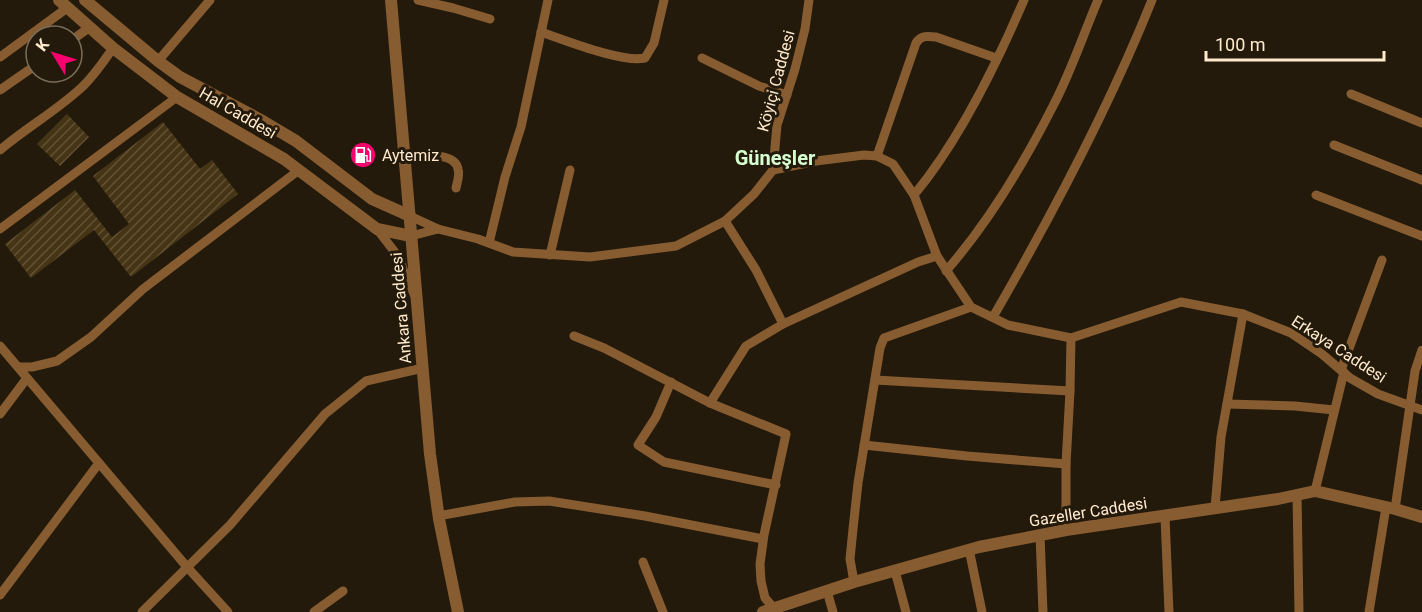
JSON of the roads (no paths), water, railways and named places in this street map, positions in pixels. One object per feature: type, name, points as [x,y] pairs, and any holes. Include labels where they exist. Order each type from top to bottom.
[{"type":"street","name":"Hal Caddesi","points":[[85,0],[180,77],[296,141],[372,199],[410,216]]},
{"type":"street","points":[[158,61],[210,0]]},
{"type":"street","name":"Ankara Caddesi","points":[[391,0],[430,454],[438,516],[458,612]]},
{"type":"street","points":[[418,0],[490,19]]},
{"type":"street","points":[[489,243],[505,177],[521,127],[548,0]]},
{"type":"street","points":[[541,32],[607,53],[639,60],[645,58],[654,42],[664,0]]},
{"type":"street","name":"Köyiçi Caddesi","points":[[772,170],[777,124],[805,29],[809,0]]},
{"type":"street","points":[[914,195],[933,173],[978,95],[1024,0]]},
{"type":"street","points":[[946,271],[975,234],[1006,187],[1049,114],[1098,0]]},
{"type":"street","points":[[993,317],[1078,161],[1127,62],[1152,0]]},
{"type":"street","name":"Hal Caddesi","points":[[63,4],[113,48],[177,97],[299,170],[377,229],[411,236]]},
{"type":"street","points":[[0,57],[63,4]]},
{"type":"street","points":[[84,31],[90,27]]},
{"type":"street","points":[[877,156],[918,40],[928,36],[996,58]]},
{"type":"street","points":[[0,150],[81,88],[113,48]]},
{"type":"street","points":[[702,58],[759,86],[787,94]]},
{"type":"street","points":[[0,90],[24,73]]},
{"type":"street","points":[[1351,94],[1422,123]]},
{"type":"street","points":[[0,229],[177,97]]},
{"type":"street","points":[[1334,145],[1422,180]]},
{"type":"street","points":[[410,216],[438,229],[513,252],[590,257],[676,246],[725,221],[754,194],[772,170],[816,161],[864,155],[877,156],[893,164],[914,195],[946,271],[971,307],[884,338],[880,348],[852,529],[850,559],[854,582]]},
{"type":"street","points":[[406,156],[444,156],[451,160],[459,170],[456,188]]},
{"type":"street","points":[[18,367],[32,367],[57,361],[82,343],[143,289],[299,170]]},
{"type":"street","points":[[550,255],[570,170]]},
{"type":"street","points":[[1316,195],[1422,236]]},
{"type":"street","points":[[725,221],[756,270],[783,324]]},
{"type":"street","points":[[377,229],[397,255],[418,303]]},
{"type":"street","points":[[411,236],[438,229]]},
{"type":"street","points":[[710,403],[746,346],[783,324],[918,262],[938,256]]},
{"type":"street","points":[[1315,491],[1343,371],[1382,260]]},
{"type":"street","name":"Erkaya Caddesi","points":[[971,307],[1008,325],[1071,338],[1180,303],[1243,314],[1291,333],[1378,394],[1422,411]]},
{"type":"street","points":[[1215,508],[1221,437],[1243,314]]},
{"type":"street","points":[[574,336],[604,348],[710,403],[786,434],[763,539],[760,564],[761,581],[769,610]]},
{"type":"street","points":[[1066,530],[1071,338]]},
{"type":"street","points":[[1370,612],[1415,371],[1422,350]]},
{"type":"street","points":[[2,352],[18,367],[187,567],[228,612]]},
{"type":"street","points":[[149,610],[187,567],[230,525],[325,414],[366,381],[423,368]]},
{"type":"street","points":[[0,414],[27,378]]},
{"type":"street","points":[[875,380],[1070,390]]},
{"type":"street","points":[[671,382],[656,417],[638,445],[664,462],[776,485]]},
{"type":"street","points":[[1227,404],[1295,406],[1334,410]]},
{"type":"street","points":[[864,445],[1066,464]]},
{"type":"street","points":[[0,595],[99,463]]},
{"type":"street","name":"Gazeller Caddesi","points":[[769,610],[854,582],[969,549],[1066,530],[1165,517],[1315,491],[1390,508],[1422,518]]},
{"type":"street","points":[[1297,494],[1299,612]]},
{"type":"street","points":[[438,516],[515,502],[549,501],[645,516],[763,539]]},
{"type":"street","points":[[1165,517],[1169,612]]},
{"type":"street","points":[[1040,536],[1042,612]]},
{"type":"street","points":[[969,549],[982,612]]},
{"type":"street","points":[[643,562],[663,612]]},
{"type":"street","points":[[895,571],[906,612]]},
{"type":"street","points":[[314,612],[343,591]]},
{"type":"street","points":[[827,591],[833,612]]},
{"type":"place","name":"Aytemiz","points":[[363,155]]},
{"type":"district","name":"Güneşler","points":[[775,158]]}]
